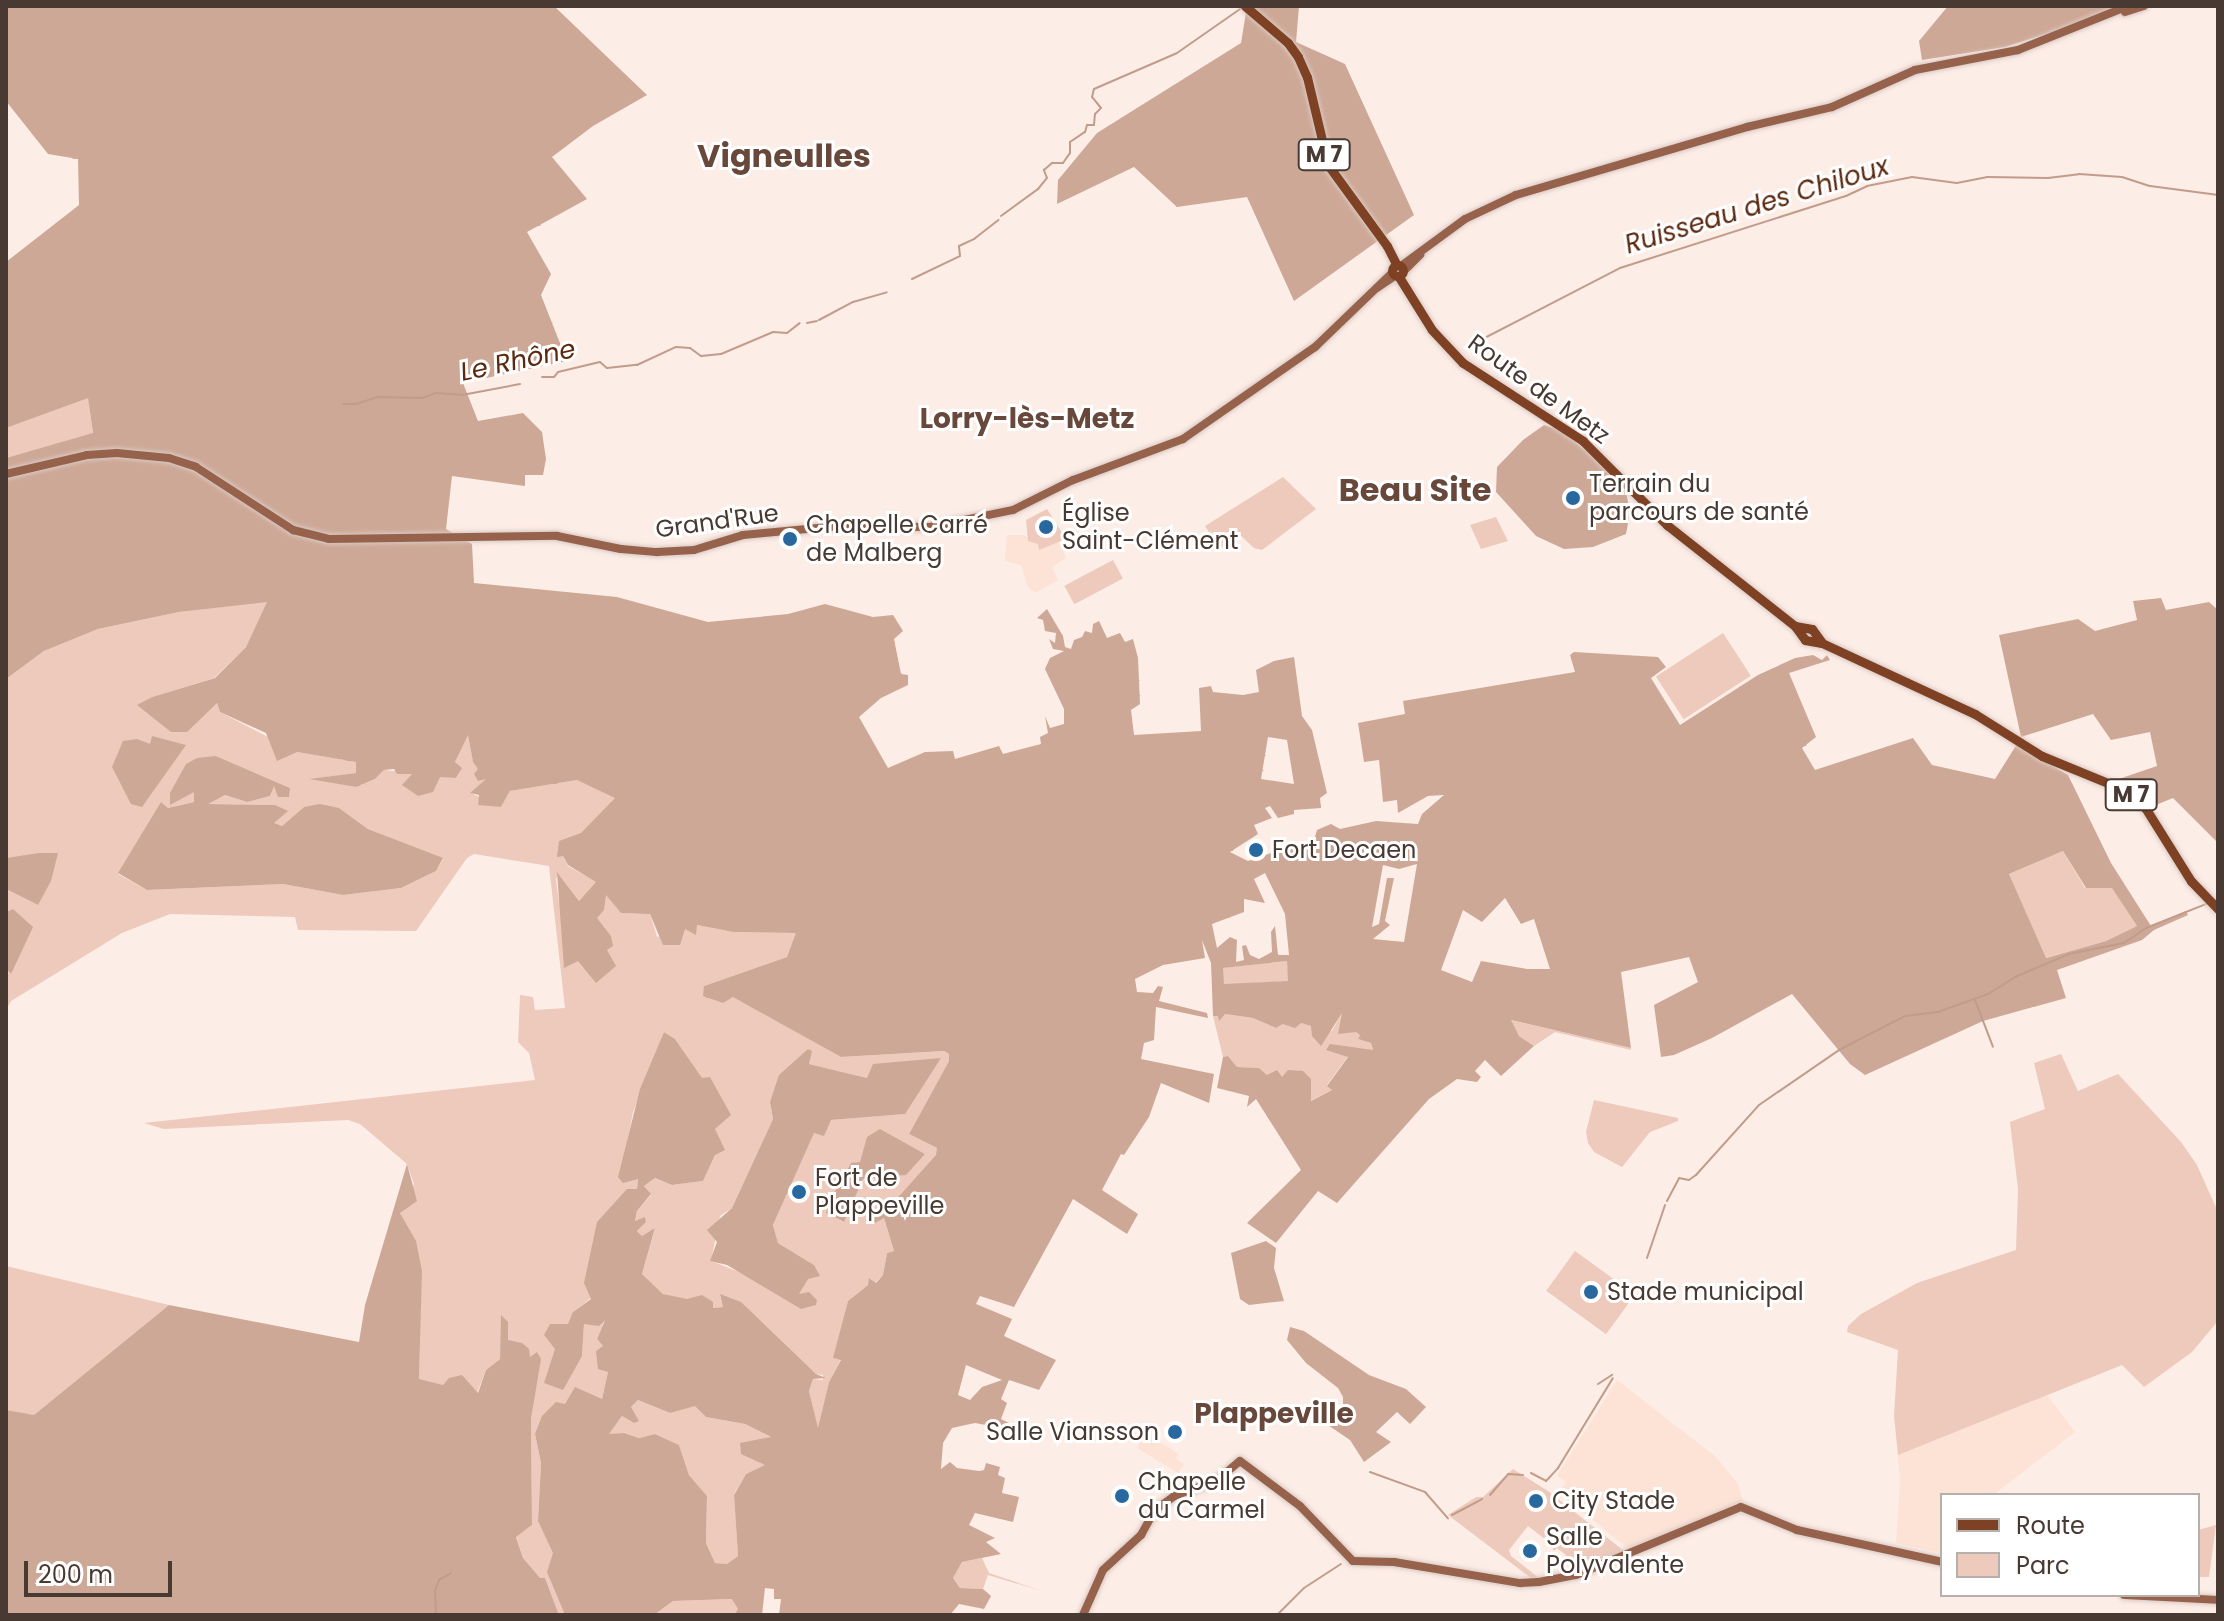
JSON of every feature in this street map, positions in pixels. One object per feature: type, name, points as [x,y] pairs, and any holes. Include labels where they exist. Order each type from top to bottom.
[{"type":"main road","name":"Route de Metz","points":[[1245,6],[1288,43],[1303,67],[1323,153],[1333,176],[1387,246],[1397,273],[1442,341],[1479,375],[1583,441],[1667,525],[1795,626],[1822,643],[1975,714],[2053,761],[2110,782],[2133,796],[2150,815],[2183,869],[2212,905]]},
{"type":"street","points":[[2116,12],[2128,6]]},
{"type":"street","points":[[2116,12],[2144,6]]},
{"type":"street","name":"Grand'Rue","points":[[6,474],[87,455],[117,453],[169,458],[196,467],[304,535],[329,539],[557,536],[621,549],[682,551],[743,535],[839,526],[930,527],[1007,511],[1073,480],[1172,444],[1199,429],[1315,347],[1372,290],[1465,219],[1488,207],[1540,187],[1747,127],[1832,107],[1915,70],[2018,50],[2116,12]]},
{"type":"street","points":[[1083,1615],[1103,1570],[1141,1535],[1155,1510],[1174,1496],[1209,1485],[1240,1461],[1291,1498],[1353,1561],[1378,1560],[1520,1583],[1576,1575],[1741,1507],[1797,1530],[1940,1562]]},
{"type":"street","points":[[2162,1597],[2218,1600]]},
{"type":"shaded area","points":[[6,6],[554,6],[647,95],[593,126],[552,157],[587,199],[527,232],[551,274],[541,295],[567,361],[463,383],[478,421],[523,413],[542,432],[546,459],[543,475],[525,475],[525,486],[452,476],[446,529],[472,544],[474,583],[617,597],[708,622],[788,614],[825,604],[873,617],[893,615],[903,631],[894,639],[901,674],[908,675],[908,685],[881,698],[859,717],[888,768],[925,752],[953,751],[955,759],[999,746],[1003,754],[1041,744],[1040,737],[1048,733],[1045,716],[1050,728],[1064,724],[1064,709],[1045,669],[1050,658],[1064,651],[1053,649],[1049,639],[1055,643],[1056,633],[1045,631],[1043,620],[1037,618],[1047,609],[1063,636],[1065,647],[1071,649],[1074,640],[1082,637],[1085,631],[1092,633],[1093,624],[1099,621],[1107,638],[1120,633],[1125,642],[1133,639],[1138,658],[1140,704],[1131,710],[1134,735],[1201,731],[1199,688],[1211,686],[1213,692],[1243,695],[1259,692],[1256,670],[1274,661],[1294,657],[1302,716],[1312,730],[1327,793],[1320,798],[1321,808],[1294,810],[1294,814],[1278,818],[1270,806],[1265,808],[1272,818],[1254,825],[1258,834],[1230,852],[1248,861],[1297,844],[1312,847],[1317,830],[1331,824],[1340,829],[1376,821],[1418,824],[1422,814],[1444,795],[1428,796],[1398,813],[1397,800],[1383,802],[1379,760],[1364,762],[1358,723],[1405,714],[1403,701],[1575,672],[1570,655],[1574,652],[1658,657],[1666,667],[1651,678],[1680,725],[1758,675],[1795,658],[1813,655],[1822,660],[1827,655],[1830,660],[1789,673],[1816,737],[1802,748],[1815,770],[1913,738],[1932,765],[1995,779],[2017,744],[2068,775],[2111,863],[2151,926],[2186,911],[2188,915],[2154,930],[2142,940],[2057,970],[2066,998],[1983,1021],[1865,1075],[1850,1064],[1792,994],[1712,1038],[1674,1055],[1661,1057],[1654,1005],[1698,982],[1689,957],[1621,972],[1631,1048],[1511,1020],[1519,1036],[1534,1046],[1501,1076],[1485,1060],[1475,1071],[1481,1077],[1477,1082],[1457,1079],[1429,1099],[1337,1203],[1318,1191],[1276,1243],[1247,1223],[1301,1170],[1256,1099],[1247,1107],[1249,1096],[1217,1088],[1223,1057],[1228,1056],[1237,1067],[1259,1068],[1267,1075],[1277,1070],[1282,1077],[1288,1070],[1303,1071],[1311,1079],[1311,1101],[1332,1090],[1327,1086],[1348,1057],[1326,1050],[1330,1044],[1373,1050],[1371,1043],[1358,1039],[1360,1035],[1356,1032],[1338,1034],[1342,1013],[1321,1046],[1312,1036],[1311,1026],[1301,1023],[1295,1028],[1283,1024],[1276,1028],[1253,1018],[1225,1014],[1219,1021],[1218,1016],[1213,1016],[1211,963],[1202,940],[1205,958],[1163,965],[1135,979],[1137,992],[1153,993],[1158,986],[1163,987],[1159,1001],[1207,1013],[1208,1018],[1156,1007],[1154,1040],[1144,1043],[1141,1059],[1214,1074],[1209,1103],[1161,1083],[1149,1117],[1124,1155],[1121,1154],[1102,1190],[1138,1214],[1127,1234],[1073,1199],[1014,1307],[980,1296],[976,1304],[1012,1319],[1004,1336],[1056,1360],[1039,1390],[1009,1380],[1001,1399],[1007,1403],[1001,1419],[1020,1431],[975,1423],[952,1428],[943,1443],[941,1469],[950,1462],[957,1468],[979,1471],[984,1470],[986,1463],[1000,1467],[998,1475],[1005,1478],[1002,1493],[1019,1497],[1013,1522],[975,1513],[969,1525],[995,1538],[986,1542],[1001,1554],[962,1562],[953,1578],[960,1588],[983,1589],[991,1596],[984,1609],[959,1604],[950,1615],[779,1615],[781,1599],[774,1599],[774,1589],[765,1588],[762,1615],[734,1615],[738,1609],[732,1599],[673,1601],[654,1615],[565,1615],[547,1572],[553,1553],[538,1521],[541,1463],[535,1434],[542,1416],[556,1402],[565,1404],[575,1387],[602,1399],[608,1372],[598,1369],[596,1351],[603,1346],[597,1339],[605,1320],[599,1326],[584,1324],[582,1356],[563,1390],[544,1383],[555,1349],[544,1335],[550,1324],[568,1324],[573,1312],[591,1299],[584,1283],[597,1222],[627,1189],[637,1189],[638,1179],[623,1183],[618,1177],[640,1089],[664,1032],[675,1039],[702,1078],[710,1077],[731,1115],[715,1129],[725,1150],[715,1155],[703,1181],[672,1185],[655,1178],[644,1186],[651,1194],[637,1211],[635,1221],[645,1217],[646,1222],[637,1231],[642,1236],[655,1228],[642,1274],[663,1294],[687,1299],[702,1295],[713,1302],[713,1308],[723,1307],[720,1294],[741,1302],[816,1374],[826,1378],[813,1379],[809,1391],[818,1428],[829,1382],[841,1360],[833,1358],[848,1301],[868,1285],[869,1278],[876,1283],[883,1275],[887,1253],[894,1251],[884,1218],[875,1223],[872,1219],[901,1194],[936,1155],[937,1148],[909,1134],[949,1061],[949,1054],[944,1051],[841,1057],[733,997],[723,1003],[703,996],[704,986],[787,957],[796,933],[733,932],[697,925],[696,935],[685,929],[680,945],[663,945],[650,914],[621,913],[606,895],[604,910],[597,918],[611,936],[613,946],[607,950],[616,966],[596,983],[578,961],[564,968],[557,872],[579,901],[596,882],[568,865],[563,856],[557,857],[559,841],[581,833],[615,798],[577,780],[510,791],[501,807],[478,805],[479,795],[470,793],[486,779],[478,781],[474,774],[478,769],[473,762],[468,735],[455,762],[462,768],[456,778],[440,777],[433,792],[418,796],[402,785],[412,774],[397,774],[394,769],[384,770],[375,779],[356,787],[309,779],[356,773],[356,762],[297,752],[277,761],[266,733],[220,712],[217,703],[187,732],[171,732],[137,705],[152,697],[215,678],[246,647],[267,602],[179,612],[98,629],[44,651],[6,679],[6,458],[93,433],[88,398],[6,428],[6,262],[79,205],[78,159],[48,154],[6,101]],"holes":[[[1268,737],[1287,740],[1294,784],[1261,779]],[[2063,851],[2086,888],[2112,888],[2137,926],[2106,941],[2046,958],[2009,874]],[[1417,864],[1404,942],[1373,939],[1390,925],[1385,921],[1394,878],[1387,878],[1379,924],[1372,927],[1383,865],[1399,869]],[[1265,873],[1285,914],[1289,955],[1278,955],[1275,926],[1271,932],[1272,952],[1259,959],[1250,955],[1246,945],[1242,946],[1244,960],[1236,962],[1237,940],[1230,937],[1217,948],[1212,924],[1244,912],[1244,899],[1265,903],[1254,879]],[[1505,898],[1521,924],[1534,919],[1550,969],[1527,969],[1481,961],[1472,982],[1441,970],[1463,910],[1482,922]],[[1287,961],[1288,981],[1224,984],[1223,968]],[[966,1365],[1002,1380],[982,1387],[970,1400],[958,1395]],[[638,1400],[670,1413],[695,1406],[706,1417],[745,1424],[771,1437],[740,1443],[741,1454],[765,1465],[746,1474],[734,1495],[738,1556],[727,1564],[715,1563],[706,1543],[707,1496],[689,1475],[679,1445],[655,1434],[639,1438],[624,1433],[609,1434],[622,1416],[634,1423],[639,1421],[631,1407]]]},
{"type":"shaded area","points":[[1247,6],[1299,6],[1296,42],[1345,64],[1414,215],[1294,301],[1247,197],[1177,207],[1134,167],[1057,204],[1058,180],[1097,133],[1241,43]]},
{"type":"shaded area","points":[[1948,6],[2115,6],[2116,12],[2005,47],[1922,60],[1919,41]]},
{"type":"shaded area","points":[[1544,425],[1563,431],[1625,485],[1630,513],[1626,534],[1593,547],[1564,549],[1536,536],[1496,492],[1497,467],[1523,440]]},
{"type":"shaded area","points":[[1007,535],[1024,535],[1038,544],[1039,550],[1059,542],[1066,558],[1052,567],[1058,580],[1035,593],[1028,587],[1021,565],[1005,561]]},
{"type":"shaded area","points":[[2161,598],[2166,610],[2209,602],[2218,610],[2218,843],[2173,798],[2146,809],[2110,782],[2157,766],[2150,732],[2111,740],[2093,714],[2021,737],[1999,635],[2078,619],[2095,631],[2137,620],[2133,601]]},
{"type":"shaded area","points":[[152,736],[186,745],[142,807],[131,804],[112,767],[123,741],[137,739],[150,744]]},
{"type":"shaded area","points":[[216,756],[290,788],[289,797],[278,797],[274,786],[270,796],[247,802],[225,795],[208,804],[275,805],[288,811],[274,823],[282,826],[304,807],[320,804],[339,808],[368,829],[443,858],[436,871],[401,888],[343,895],[283,884],[147,890],[118,873],[161,802],[168,808],[194,802],[194,792],[170,805],[170,793],[186,764],[197,758]]},
{"type":"shaded area","points":[[58,853],[51,881],[38,905],[6,889],[6,858]]},
{"type":"shaded area","points":[[13,909],[33,927],[11,974],[6,969],[6,912]]},
{"type":"shaded area","points":[[808,1049],[812,1051],[809,1064],[867,1078],[873,1064],[941,1058],[905,1114],[831,1120],[824,1136],[814,1133],[773,1225],[778,1243],[814,1265],[820,1276],[808,1279],[799,1294],[809,1292],[817,1300],[816,1305],[801,1309],[727,1265],[710,1261],[717,1242],[707,1230],[732,1208],[773,1119],[770,1102],[779,1075]]},
{"type":"shaded area","points":[[880,1129],[925,1154],[906,1175],[863,1179],[844,1222],[826,1213],[851,1163],[860,1162],[867,1137]]},
{"type":"shaded area","points":[[407,1164],[417,1201],[400,1213],[416,1241],[422,1271],[419,1379],[443,1385],[449,1378],[462,1375],[478,1393],[486,1370],[500,1359],[501,1315],[508,1322],[508,1340],[522,1343],[529,1349],[530,1357],[537,1352],[541,1359],[531,1419],[532,1525],[516,1537],[523,1558],[540,1578],[545,1578],[559,1615],[6,1615],[6,1410],[34,1415],[169,1305],[359,1342],[365,1305]]},
{"type":"shaded area","points":[[1266,1241],[1276,1248],[1274,1268],[1284,1301],[1249,1305],[1240,1299],[1231,1253]]},
{"type":"shaded area","points":[[1290,1327],[1304,1331],[1369,1375],[1406,1389],[1426,1407],[1410,1424],[1397,1412],[1376,1432],[1391,1442],[1364,1462],[1350,1440],[1316,1417],[1338,1412],[1343,1405],[1343,1397],[1338,1388],[1306,1363],[1287,1340]]},
{"type":"shaded area","points":[[1617,1380],[1716,1457],[1738,1484],[1743,1501],[1630,1550],[1558,1492],[1566,1482],[1557,1476]]},
{"type":"shaded area","points":[[2044,1391],[2075,1432],[1996,1493],[1940,1493],[1940,1553],[1896,1543],[1900,1481],[1897,1445]]},
{"type":"shaded area","points":[[1145,1433],[1179,1454],[1176,1458],[1184,1465],[1178,1473],[1137,1448]]},
{"type":"green space","points":[[88,397],[93,434],[6,458],[6,428]]},
{"type":"green space","points":[[1283,477],[1316,509],[1262,550],[1254,548],[1239,534],[1220,549],[1205,526]]},
{"type":"green space","points":[[1047,509],[1066,539],[1039,550],[1038,544],[1028,541],[1026,520]]},
{"type":"green space","points":[[1496,517],[1508,541],[1481,549],[1470,525]]},
{"type":"green space","points":[[1113,560],[1123,579],[1074,604],[1064,586]]},
{"type":"green space","points":[[268,601],[246,647],[214,678],[152,697],[138,705],[217,703],[220,712],[297,752],[356,762],[356,773],[313,779],[356,787],[375,779],[384,770],[456,778],[461,769],[455,762],[468,733],[473,762],[489,777],[471,793],[501,807],[510,791],[577,780],[616,797],[563,856],[568,866],[597,882],[579,901],[558,873],[556,880],[559,902],[578,960],[607,949],[611,936],[596,918],[606,894],[621,913],[650,914],[657,937],[697,925],[733,932],[797,933],[787,957],[704,986],[733,996],[841,1057],[944,1051],[949,1054],[949,1061],[909,1134],[937,1148],[937,1155],[901,1194],[881,1208],[894,1251],[887,1253],[883,1275],[875,1283],[870,1278],[868,1285],[848,1301],[834,1358],[841,1359],[829,1382],[818,1430],[809,1391],[813,1379],[823,1380],[823,1375],[816,1374],[720,1295],[723,1307],[712,1308],[663,1294],[642,1274],[655,1229],[642,1236],[637,1231],[646,1222],[645,1218],[635,1222],[637,1211],[651,1195],[644,1186],[655,1178],[672,1185],[703,1181],[715,1155],[715,1129],[702,1079],[675,1039],[664,1032],[633,1112],[627,1143],[632,1179],[638,1179],[637,1189],[591,1298],[573,1312],[582,1356],[584,1324],[605,1319],[597,1339],[603,1346],[608,1372],[602,1399],[565,1405],[535,1434],[541,1463],[538,1521],[554,1553],[548,1572],[565,1615],[559,1615],[545,1578],[540,1579],[523,1558],[516,1536],[532,1525],[531,1419],[536,1384],[530,1357],[508,1341],[502,1316],[500,1359],[486,1370],[477,1393],[419,1380],[421,1271],[415,1241],[400,1213],[414,1184],[407,1164],[360,1124],[348,1120],[164,1129],[144,1123],[535,1080],[529,1053],[518,1042],[520,995],[533,997],[535,1010],[565,1008],[549,866],[474,854],[467,858],[416,931],[298,930],[295,917],[170,914],[122,933],[11,1001],[6,1010],[6,969],[10,974],[13,909],[6,912],[6,889],[38,905],[57,853],[6,858],[6,679],[44,651],[98,629],[179,612]],"holes":[[[216,756],[290,788],[274,785],[270,796],[247,802],[225,795],[205,804],[275,805],[273,824],[282,826],[304,807],[339,808],[368,829],[443,859],[436,871],[401,888],[343,895],[283,884],[147,890],[118,874],[162,803],[168,808],[194,802],[195,791],[171,804]],[[940,1058],[904,1114],[831,1120],[814,1132],[773,1225],[778,1243],[814,1265],[798,1295],[711,1261],[720,1216],[732,1208],[773,1119],[770,1102],[809,1064],[867,1078]],[[879,1130],[925,1154],[905,1175],[863,1179],[843,1222],[827,1213],[831,1198],[851,1163],[860,1163]]]},
{"type":"green space","points":[[1723,633],[1751,676],[1684,719],[1656,677]]},
{"type":"green space","points":[[2063,851],[2085,888],[2112,887],[2137,926],[2106,941],[2045,958],[2009,874]]},
{"type":"green space","points":[[1287,961],[1289,981],[1224,985],[1222,968]]},
{"type":"green space","points":[[1344,1009],[1360,1035],[1358,1039],[1371,1043],[1373,1051],[1348,1056],[1327,1085],[1332,1090],[1310,1101],[1282,1077],[1267,1075],[1259,1068],[1237,1067],[1228,1056],[1223,1057],[1213,1016],[1225,1014],[1253,1018],[1276,1028],[1283,1024],[1301,1023],[1332,1031]]},
{"type":"green space","points":[[1510,1020],[1631,1050],[1555,1032],[1534,1046],[1519,1036]]},
{"type":"green space","points":[[2061,1054],[2078,1091],[2118,1074],[2181,1142],[2197,1165],[2218,1212],[2218,1321],[2192,1352],[2144,1387],[2122,1365],[1898,1455],[1894,1416],[1898,1350],[1847,1332],[1848,1326],[1861,1314],[1917,1283],[2016,1250],[2018,1189],[2010,1122],[2045,1109],[2034,1063]]},
{"type":"green space","points":[[1594,1100],[1678,1118],[1678,1121],[1650,1132],[1622,1167],[1594,1152],[1588,1143],[1586,1132]]},
{"type":"green space","name":"Stade municipal","points":[[1575,1251],[1635,1294],[1606,1334],[1546,1291]]},
{"type":"green space","points":[[6,1266],[169,1305],[33,1416],[6,1410]]},
{"type":"green space","points":[[638,1400],[670,1413],[695,1405],[706,1417],[745,1424],[772,1438],[766,1465],[746,1474],[734,1494],[738,1556],[727,1564],[715,1563],[706,1543],[707,1496],[689,1475],[679,1445],[655,1434],[639,1438],[624,1433],[608,1435],[622,1416],[634,1423],[631,1407]]},
{"type":"green space","points":[[1513,1469],[1548,1491],[1624,1551],[1582,1568],[1568,1557],[1565,1559],[1566,1555],[1557,1548],[1554,1551],[1550,1543],[1528,1526],[1509,1550],[1511,1556],[1539,1578],[1531,1578],[1448,1515],[1476,1497],[1483,1497]]},
{"type":"green space","points":[[2216,1525],[2209,1577],[2200,1577],[2200,1529]]},
{"type":"green space","points":[[982,1558],[989,1573],[1042,1591],[988,1575],[983,1589],[960,1588],[953,1578],[962,1562]]},
{"type":"green space","points":[[733,1599],[738,1609],[734,1615],[654,1615],[673,1601]]},
{"type":"waterway","points":[[1001,216],[1038,189],[1047,178],[1044,170],[1052,163],[1063,163],[1070,153],[1070,142],[1085,132],[1087,125],[1094,125],[1095,114],[1101,108],[1092,97],[1094,89],[1177,53],[1243,7]]},
{"type":"waterway","name":"Ruisseau des Chiloux","points":[[1467,347],[1620,268],[1846,196],[1867,186],[1912,177],[1957,183],[1987,177],[2048,178],[2079,174],[2122,177],[2150,186],[2218,195]]},
{"type":"waterway","name":"Le Rhône","points":[[912,279],[960,256],[959,246],[974,239],[998,220]]},
{"type":"waterway","name":"Le Rhône","points":[[819,320],[853,302],[887,292]]},
{"type":"waterway","name":"Le Rhône","points":[[807,323],[817,321]]},
{"type":"waterway","name":"Le Rhône","points":[[542,377],[554,377],[558,372],[600,362],[607,368],[637,365],[676,347],[690,348],[701,356],[721,354],[773,332],[787,333],[800,323]]},
{"type":"waterway","name":"Le Rhône","points":[[343,404],[356,404],[378,397],[422,398],[436,393],[462,395],[520,384]]},
{"type":"waterway","points":[[1667,1201],[1679,1178],[1689,1180],[1696,1175],[1759,1105],[1839,1050],[1905,1016],[1938,1012],[1988,994],[2015,977],[2069,954],[2124,943],[2146,928],[2206,904]]},
{"type":"waterway","points":[[1975,1000],[1993,1047]]},
{"type":"waterway","points":[[1647,1258],[1665,1205]]},
{"type":"waterway","points":[[1598,1384],[1612,1375]]},
{"type":"waterway","points":[[1531,1473],[1546,1481],[1558,1468],[1613,1378]]},
{"type":"waterway","points":[[1370,1472],[1425,1492],[1448,1518]]},
{"type":"waterway","points":[[1490,1495],[1508,1474],[1523,1475]]},
{"type":"waterway","points":[[1452,1515],[1482,1499]]},
{"type":"waterway","points":[[1277,1615],[1304,1588],[1341,1564]]},
{"type":"waterway","points":[[436,1615],[435,1591],[439,1580],[451,1573]]},
{"type":"place","name":"Terrain du parcours de santé","points":[[1573,498]]},
{"type":"place","name":"Église Saint-Clément","points":[[1046,527]]},
{"type":"place","name":"Chapelle Carré de Malberg","points":[[790,539]]},
{"type":"place","name":"Fort Decaen","points":[[1256,850]]},
{"type":"place","name":"Fort de Plappeville","points":[[799,1192]]},
{"type":"place","name":"Stade municipal","points":[[1591,1292]]},
{"type":"place","name":"Salle Viansson","points":[[1175,1432]]},
{"type":"place","name":"Chapelle du Carmel","points":[[1122,1496]]},
{"type":"place","name":"City Stade","points":[[1536,1501]]},
{"type":"place","name":"Salle Polyvalente","points":[[1530,1551]]},
{"type":"district","name":"Vigneulles","points":[[784,156]]},
{"type":"district","name":"Lorry-lès-Metz","points":[[1027,419]]},
{"type":"district","name":"Beau Site","points":[[1415,490]]},
{"type":"district","name":"Plappeville","points":[[1274,1414]]}]
